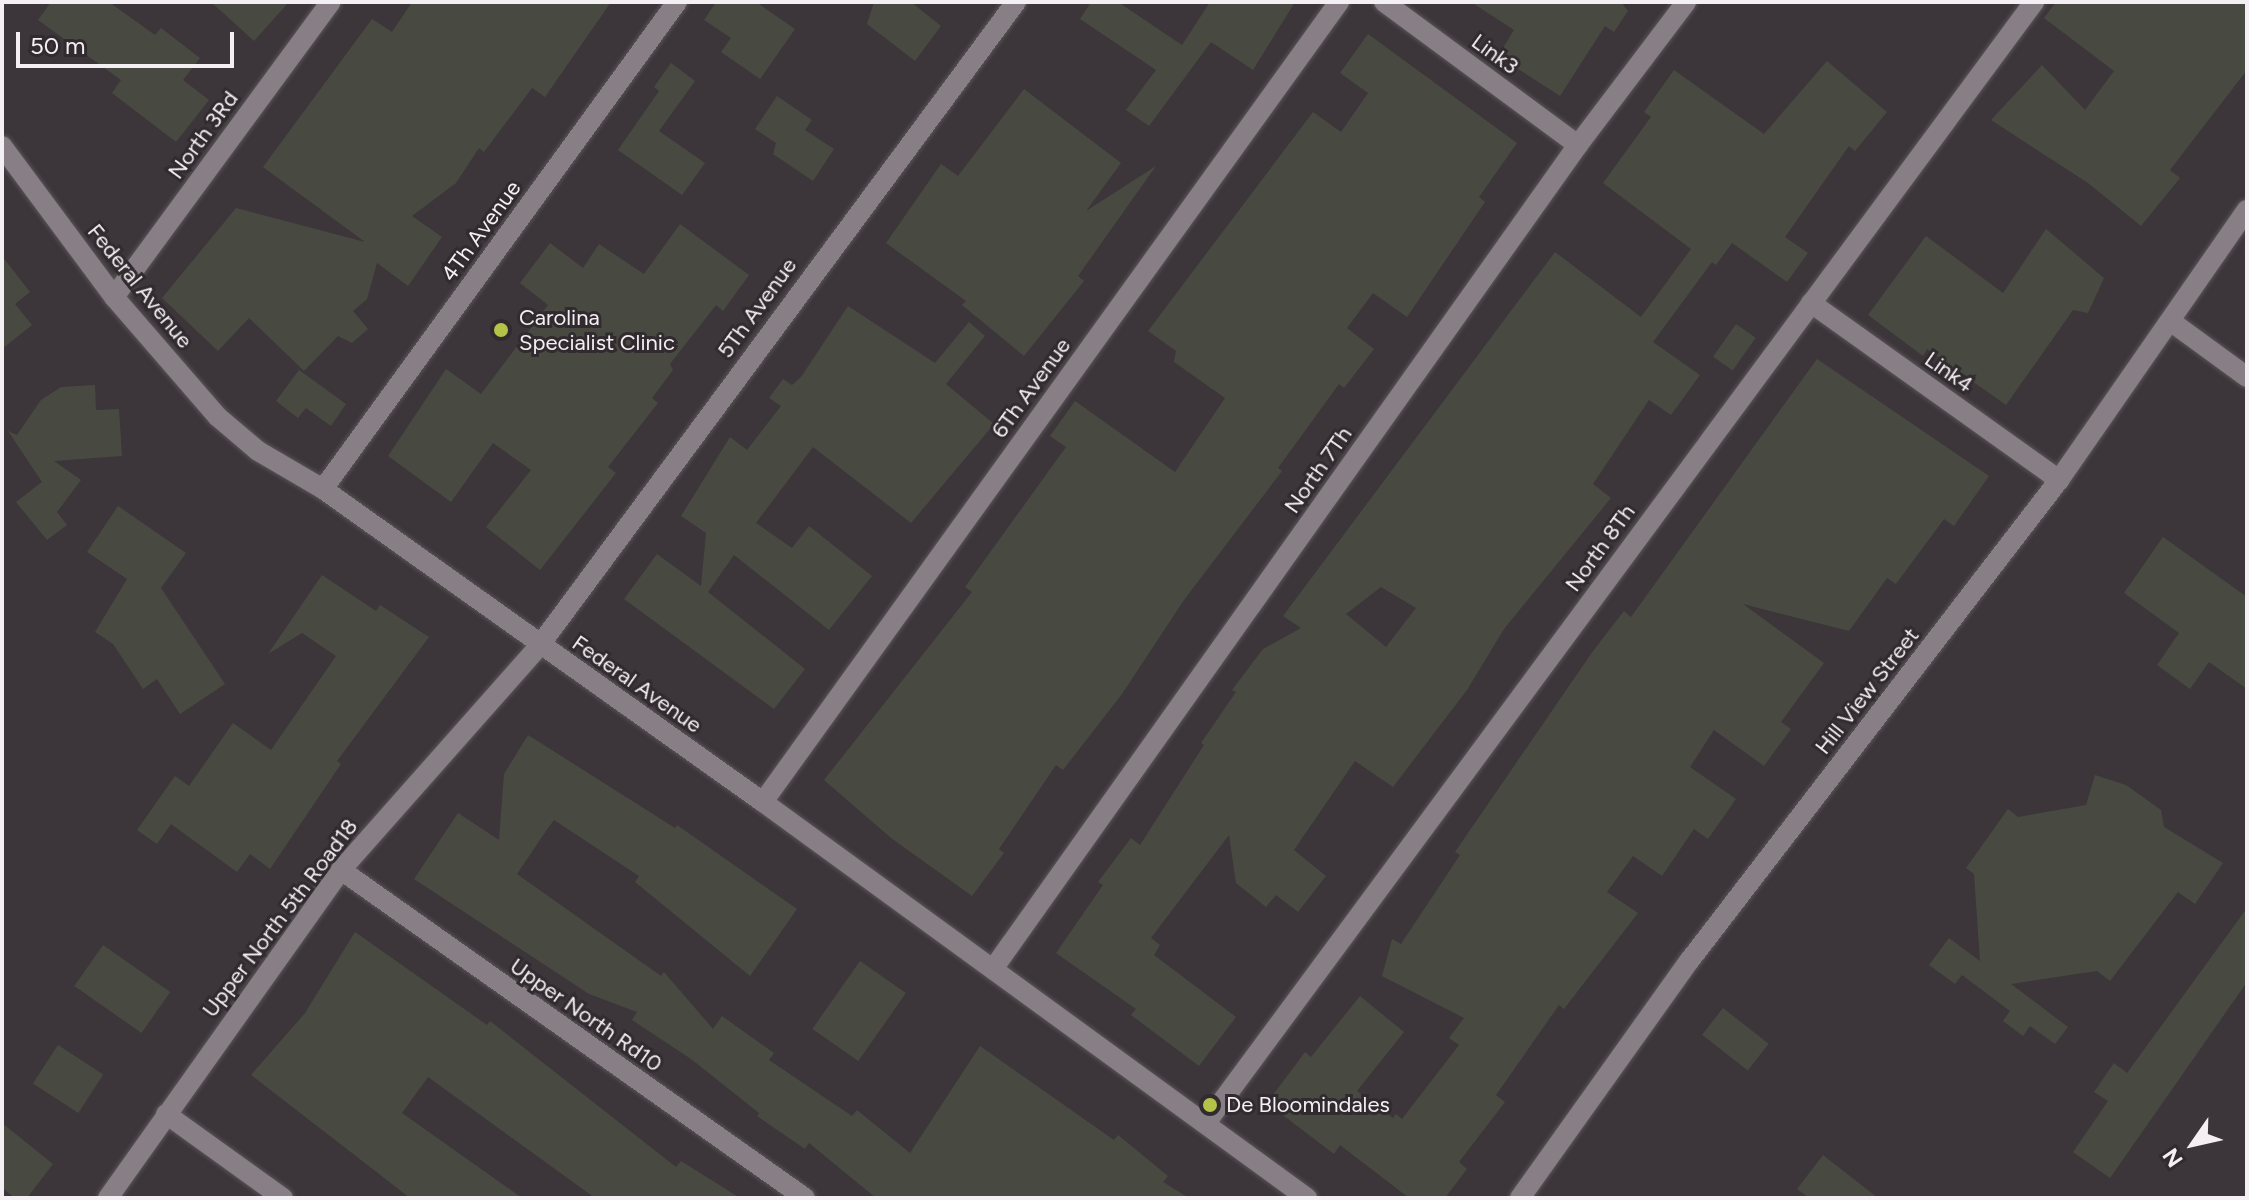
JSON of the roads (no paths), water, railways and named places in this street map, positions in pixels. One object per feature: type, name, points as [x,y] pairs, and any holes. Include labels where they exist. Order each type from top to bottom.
[{"type":"street","name":"North 3Rd","points":[[114,297],[331,2]]},
{"type":"street","name":"4Th Avenue","points":[[323,489],[677,2]]},
{"type":"street","name":"5Th Avenue","points":[[540,645],[1016,2]]},
{"type":"street","name":"6Th Avenue","points":[[763,802],[1339,2]]},
{"type":"street","name":"Link3","points":[[1384,2],[1578,145]]},
{"type":"street","name":"North 7Th","points":[[993,969],[1578,145],[1686,2]]},
{"type":"street","name":"North 8Th","points":[[1206,1123],[2034,2]]},
{"type":"street","name":"Federal Avenue","points":[[2,146],[114,297],[218,417],[258,451],[323,489],[763,802],[1307,1198]]},
{"type":"street","name":"Hill View Street","points":[[1520,1198],[1690,960],[2059,480],[2173,323],[2247,210]]},
{"type":"street","name":"Link4","points":[[1811,303],[2059,480]]},
{"type":"street","points":[[2173,323],[2247,377]]},
{"type":"street","name":"Upper North 5th Road18","points":[[108,1198],[341,870],[540,645]]},
{"type":"street","name":"Upper North Rd10","points":[[341,870],[797,1196]]},
{"type":"street","points":[[166,1114],[283,1198]]},
{"type":"place","name":"Carolina Specialist Clinic","points":[[501,330]]},
{"type":"place","name":"De Bloomindales","points":[[1210,1105]]}]
